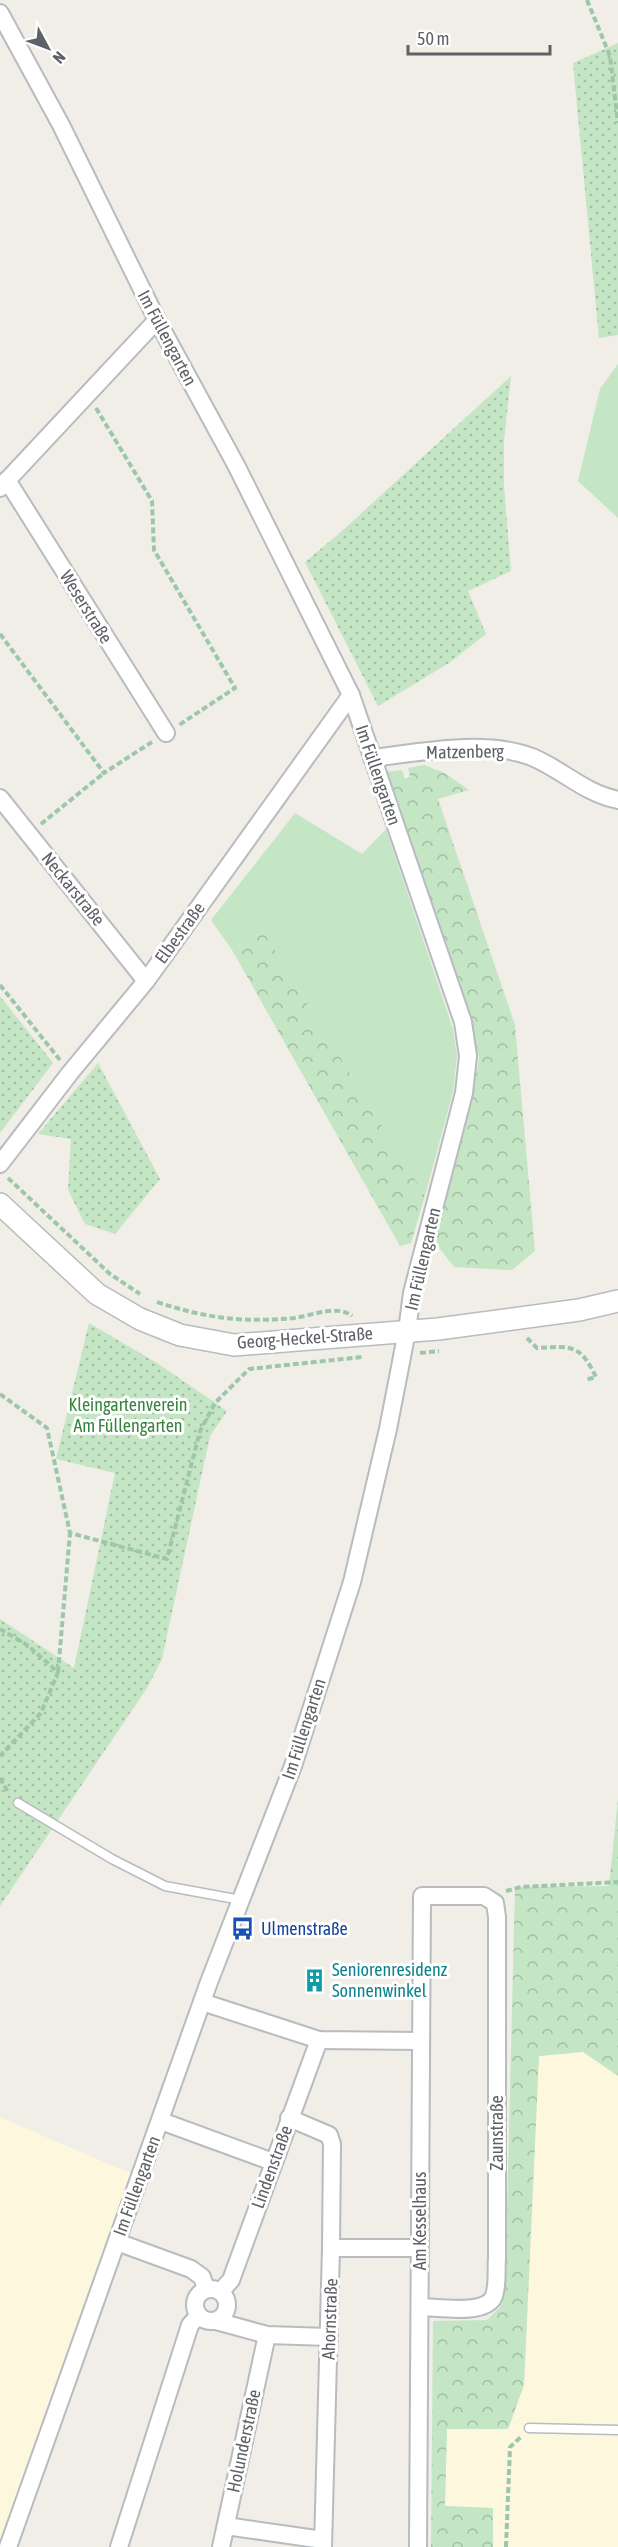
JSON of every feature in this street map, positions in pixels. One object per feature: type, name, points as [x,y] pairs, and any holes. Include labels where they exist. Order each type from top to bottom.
[{"type":"street","name":"Im Füllengarten","points":[[0,13],[61,125],[157,320],[241,475],[351,695],[464,1022],[468,1056],[464,1093],[412,1293],[388,1430],[352,1582],[293,1767],[202,2002],[8,2547]]},
{"type":"street","name":"Weserstraße","points":[[157,320],[4,484],[166,733]]},
{"type":"street","name":"Elbestraße","points":[[0,1164],[70,1073],[146,981],[351,695]]},
{"type":"street","name":"Matzenberg","points":[[372,758],[437,750],[511,750],[534,758],[598,796],[618,800]]},
{"type":"street","name":"Neckarstraße","points":[[0,798],[146,981]]},
{"type":"street","name":"Georg-Heckel-Straße","points":[[0,1204],[97,1294],[140,1319],[180,1335],[234,1345],[407,1331],[579,1310],[618,1301]]},
{"type":"street","name":"Am Kesselhaus","points":[[418,2547],[422,1896],[484,1896]]},
{"type":"street","name":"Zaunstraße","points":[[420,2307],[477,2308],[487,2305],[494,2296],[497,2246],[497,1917],[495,1903],[484,1896]]},
{"type":"street","points":[[202,2002],[319,2040],[420,2041]]},
{"type":"street","name":"Lindenstraße","points":[[213,2290],[231,2280],[319,2040]]},
{"type":"street","name":"Ahornstraße","points":[[289,2118],[329,2135],[332,2144],[332,2248],[323,2544]]},
{"type":"street","points":[[161,2121],[273,2162]]},
{"type":"street","points":[[117,2242],[191,2269],[202,2277],[213,2290],[226,2298],[228,2307],[224,2316],[210,2321],[198,2316],[195,2300],[199,2293],[213,2290]]},
{"type":"street","points":[[332,2248],[419,2248]]},
{"type":"street","points":[[119,2547],[190,2325],[198,2316]]},
{"type":"street","points":[[216,2320],[267,2335],[329,2337]]},
{"type":"street","name":"Holunderstraße","points":[[221,2547],[267,2335]]},
{"type":"street","points":[[226,2526],[323,2544]]},
{"type":"lane","points":[[18,1803],[112,1859],[165,1886],[241,1900]]},
{"type":"lane","points":[[530,2428],[618,2430]]},
{"type":"path","points":[[587,0],[610,56],[618,123]]},
{"type":"path","points":[[29,834],[104,773],[236,688],[154,550],[152,501],[95,408]]},
{"type":"path","points":[[0,634],[104,773]]},
{"type":"path","points":[[0,985],[70,1073]]},
{"type":"path","points":[[0,1171],[110,1274],[149,1300],[188,1312],[237,1321],[295,1318],[330,1311],[348,1313],[358,1320]]},
{"type":"path","points":[[527,1338],[537,1348],[568,1347],[586,1357],[596,1377],[585,1380]]},
{"type":"path","points":[[70,1533],[167,1559],[200,1431],[215,1403],[249,1369],[362,1357]]},
{"type":"path","points":[[0,1394],[47,1428],[70,1533],[58,1672],[41,1713],[0,1756]]},
{"type":"path","points":[[0,1629],[41,1656],[58,1672]]},
{"type":"path","points":[[0,1778],[9,1794],[18,1803]]},
{"type":"path","points":[[484,1896],[521,1887],[618,1882]]},
{"type":"path","points":[[506,2547],[510,2447],[530,2428]]},
{"type":"shaded area","points":[[583,2052],[618,2076],[618,2547],[493,2547],[493,2508],[445,2506],[447,2429],[508,2429],[524,2385],[539,2056]]},
{"type":"shaded area","points":[[0,2117],[134,2175],[2,2547],[0,2547]]},
{"type":"green space","points":[[618,43],[618,335],[599,338],[573,63]]},
{"type":"green space","points":[[618,364],[618,518],[578,481],[600,389]]},
{"type":"green space","points":[[511,376],[504,441],[504,486],[511,571],[468,591],[486,634],[449,663],[378,706],[305,562],[341,532]]},
{"type":"green space","points":[[424,765],[445,773],[469,790],[438,799],[515,1025],[535,1251],[512,1270],[454,1267],[434,1241],[472,1096],[479,1059],[472,1022],[385,772],[402,770],[405,779],[410,777],[408,768]]},
{"type":"green space","points":[[295,813],[362,854],[386,829],[453,1029],[457,1056],[453,1092],[425,1196],[263,931],[232,950],[211,920]]},
{"type":"green space","points":[[263,931],[425,1196],[411,1243],[400,1246],[232,950]]},
{"type":"green space","points":[[0,996],[53,1063],[0,1133]]},
{"type":"green space","points":[[98,1063],[160,1179],[115,1234],[85,1224],[68,1190],[71,1139],[38,1134]]},
{"type":"green space","name":"Kleingartenverein Am Füllengarten","points":[[89,1323],[157,1363],[227,1411],[210,1436],[162,1659],[147,1688],[0,1906],[0,1619],[74,1668],[115,1473],[56,1459]]},
{"type":"green space","points":[[618,1799],[618,2076],[583,2052],[539,2056],[524,2385],[508,2429],[447,2429],[445,2506],[493,2508],[493,2547],[431,2547],[433,2321],[487,2320],[500,2307],[505,2293],[515,1887],[609,1886]]},
{"type":"place","name":"Ulmenstraße","points":[[243,1929]]},
{"type":"place","name":"Seniorenresidenz Sonnenwinkel","points":[[314,1980]]}]
